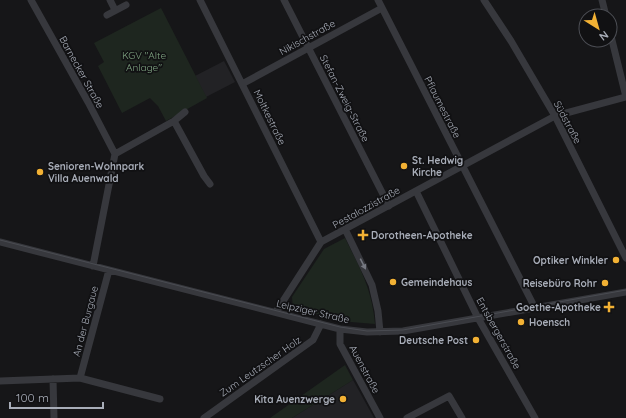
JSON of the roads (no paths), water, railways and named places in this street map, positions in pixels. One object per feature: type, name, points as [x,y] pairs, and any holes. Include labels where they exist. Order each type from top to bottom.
[{"type":"street","name":"Barnecker Straße","points":[[31,0],[115,154]]},
{"type":"street","points":[[110,0],[115,10]]},
{"type":"street","name":"Moltkestraße","points":[[200,0],[321,242]]},
{"type":"street","name":"Stefan-Zweig-Straße","points":[[284,0],[389,206]]},
{"type":"street","name":"Pflaumestraße","points":[[378,0],[535,308]]},
{"type":"street","name":"Südstraße","points":[[484,0],[511,41],[554,116],[626,258]]},
{"type":"street","points":[[107,15],[126,5]]},
{"type":"street","name":"Nikischstraße","points":[[242,84],[382,8]]},
{"type":"street","points":[[614,48],[626,97]]},
{"type":"street","name":"Pestalozzistraße","points":[[276,312],[321,242],[554,116],[626,97]]},
{"type":"street","points":[[93,266],[115,154],[174,121],[185,112]]},
{"type":"street","points":[[174,121],[204,176],[210,184]]},
{"type":"street","name":"Entsbergerstraße","points":[[416,191],[478,318],[535,418]]},
{"type":"street","points":[[345,229],[372,285],[378,311],[380,332]]},
{"type":"street","name":"Leipziger Straße","points":[[0,242],[340,329],[362,332],[404,331],[626,292]]},
{"type":"street","name":"An der Burgaue","points":[[80,378],[109,270]]},
{"type":"street","name":"Zum Leutzscher Holz","points":[[204,418],[313,340],[321,324]]},
{"type":"street","name":"Auenstraße","points":[[340,329],[340,344],[380,418]]},
{"type":"street","points":[[0,381],[80,378],[160,399]]},
{"type":"street","points":[[53,379],[54,418]]},
{"type":"street","points":[[407,418],[449,396],[462,418]]},
{"type":"tram line","points":[[0,240],[340,327],[367,331],[403,330],[626,290]]},
{"type":"place","name":"St. Hedwig Kirche","points":[[404,166]]},
{"type":"place","name":"Senioren-Wohnpark Villa Auenwald","points":[[40,172]]},
{"type":"place","name":"Dorotheen-Apotheke","points":[[363,235]]},
{"type":"place","name":"Optiker Winkler","points":[[616,260]]},
{"type":"place","name":"Gemeindehaus","points":[[393,282]]},
{"type":"place","name":"Reisebüro Rohr","points":[[605,283]]},
{"type":"place","name":"Goethe-Apotheke","points":[[609,307]]},
{"type":"place","name":"Hoensch","points":[[521,322]]},
{"type":"place","name":"Deutsche Post","points":[[476,340]]},
{"type":"place","name":"Kita Auenzwerge","points":[[343,399]]},
{"type":"park label","name":"KGV \"Alte Anlage\"","points":[[144,60]]}]
